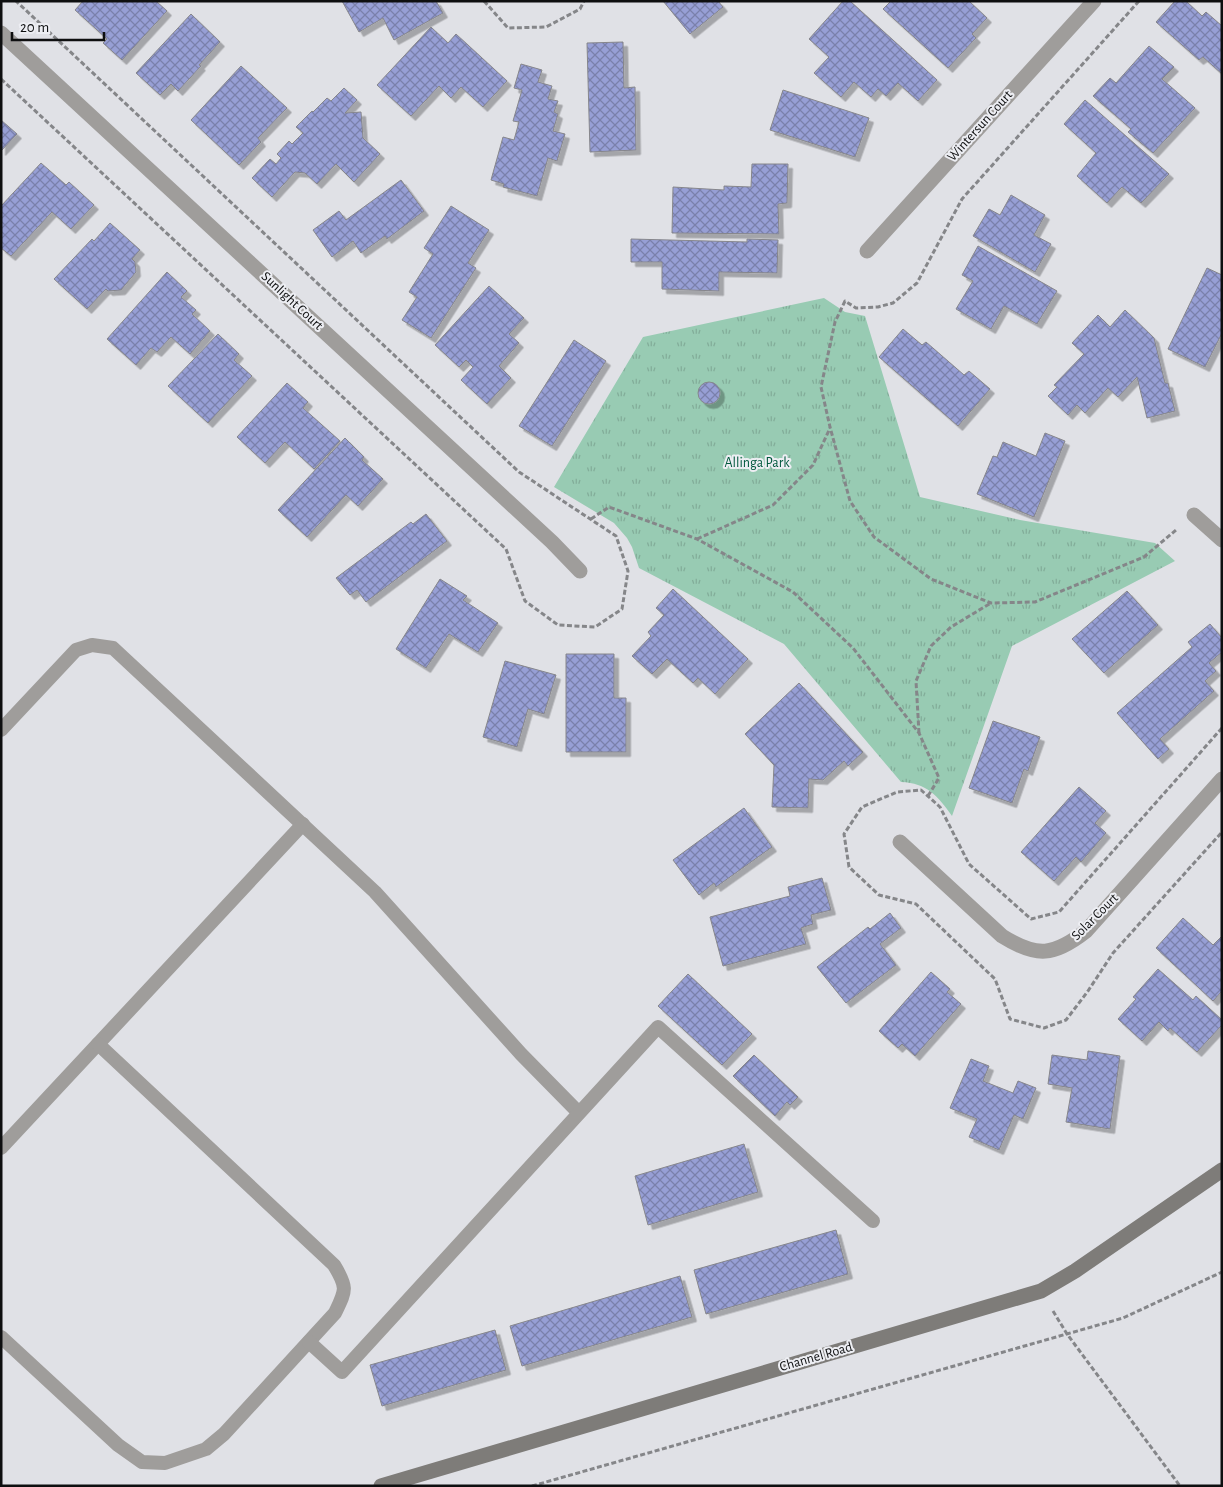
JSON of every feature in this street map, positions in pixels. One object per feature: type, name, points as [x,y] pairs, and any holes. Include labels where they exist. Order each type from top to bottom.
[{"type":"street","name":"Wintersun Court","points":[[867,251],[1094,1]]},
{"type":"street","name":"Sunlight Court","points":[[1,33],[552,542],[580,571]]},
{"type":"street","points":[[1194,515],[1222,540]]},
{"type":"street","name":"Solar Court","points":[[900,842],[1002,936],[1028,950],[1058,949],[1086,931],[1222,779]]},
{"type":"street","name":"Channel Road","points":[[381,1486],[1041,1291],[1075,1271],[1222,1170]]},
{"type":"lane","points":[[1,730],[76,650],[92,645],[113,648],[375,892],[521,1054],[578,1112]]},
{"type":"lane","points":[[1,1148],[303,824]]},
{"type":"lane","points":[[310,1342],[342,1372],[578,1112],[658,1027],[873,1221]]},
{"type":"lane","points":[[1,1337],[118,1445],[142,1462],[165,1463],[206,1449],[224,1434],[310,1342],[335,1313],[344,1295],[344,1281],[334,1266],[98,1044]]},
{"type":"path","points":[[1,80],[506,549],[525,601],[558,624],[595,626],[622,610],[628,571],[616,536],[519,472],[16,1]]},
{"type":"path","points":[[484,1],[508,28],[546,27],[580,9],[584,1]]},
{"type":"path","points":[[1139,1],[962,199],[917,283],[894,303],[878,307],[856,308],[845,301],[835,322],[820,387],[850,500],[874,537],[931,579],[991,603],[1035,602],[1144,557],[1194,515]]},
{"type":"path","points":[[697,538],[773,505],[813,464],[830,427]]},
{"type":"path","points":[[591,519],[609,507],[697,538],[793,592],[853,648],[919,733],[939,778],[928,796]]},
{"type":"path","points":[[919,733],[916,681],[931,646],[951,627],[991,603]]},
{"type":"path","points":[[1222,728],[1059,912],[1031,919],[969,864],[940,806],[921,790],[897,792],[862,807],[844,834],[849,867],[879,895],[916,904],[995,979],[1010,1019],[1044,1028],[1066,1020],[1113,954],[1222,832]]},
{"type":"path","points":[[532,1486],[1123,1318],[1222,1272]]},
{"type":"path","points":[[1041,1291],[1057,1320],[1180,1486]]},
{"type":"green space","name":"Allinga Park","points":[[824,298],[845,312],[865,316],[920,497],[1020,520],[1155,543],[1175,561],[1012,646],[952,816],[942,802],[925,788],[901,782],[784,644],[639,568],[627,538],[614,523],[554,487],[643,337]]},
{"type":"building","points":[[83,1],[156,1],[167,11],[122,60],[103,43],[107,39],[75,10]]},
{"type":"building","points":[[342,1],[436,1],[443,13],[394,40],[383,18],[359,32]]},
{"type":"building","points":[[663,1],[718,1],[723,7],[690,34]]},
{"type":"building","points":[[843,1],[850,1],[937,80],[918,101],[898,83],[886,96],[878,89],[871,97],[854,82],[841,97],[814,73],[829,57],[809,39]]},
{"type":"building","points":[[891,1],[969,1],[987,18],[972,34],[976,38],[948,68],[883,9]]},
{"type":"building","points":[[1175,1],[1186,1],[1202,16],[1206,12],[1222,26],[1222,74],[1203,57],[1199,60],[1156,22]]},
{"type":"building","points":[[191,14],[220,42],[178,91],[171,84],[160,95],[136,73]]},
{"type":"building","points":[[431,27],[448,43],[456,34],[507,81],[483,107],[461,87],[451,98],[439,86],[411,116],[377,85]]},
{"type":"building","points":[[623,42],[624,88],[635,87],[636,150],[590,152],[587,43]]},
{"type":"building","points":[[1149,46],[1174,67],[1162,79],[1195,108],[1153,153],[1128,132],[1131,129],[1093,96],[1110,78],[1116,83]]},
{"type":"building","points":[[521,64],[542,70],[538,82],[552,86],[548,99],[558,101],[554,112],[558,114],[553,131],[565,134],[557,161],[548,158],[537,196],[503,187],[504,184],[491,180],[503,137],[514,140],[519,122],[513,121],[522,90],[514,88]]},
{"type":"building","points":[[241,66],[287,108],[258,138],[261,142],[239,165],[191,120]]},
{"type":"building","points":[[344,88],[357,100],[345,113],[361,112],[363,138],[380,154],[354,182],[336,164],[317,184],[305,173],[295,172],[272,197],[252,178],[270,159],[276,164],[281,158],[277,154],[289,141],[292,144],[303,133],[296,127],[327,98],[331,101]]},
{"type":"building","points":[[783,90],[869,118],[855,157],[770,130]]},
{"type":"building","points":[[1085,100],[1169,174],[1141,203],[1122,187],[1107,203],[1077,176],[1096,153],[1064,124]]},
{"type":"building","points":[[1,120],[17,134],[1,151]]},
{"type":"building","points":[[41,163],[66,185],[69,182],[94,205],[71,229],[52,212],[11,256],[1,248],[1,206]]},
{"type":"building","points":[[752,164],[788,164],[787,203],[778,204],[779,234],[672,233],[673,187],[724,190],[724,186],[751,187]]},
{"type":"building","points":[[401,180],[424,211],[387,239],[385,236],[361,253],[353,241],[332,257],[313,230],[339,211],[346,220]]},
{"type":"building","points":[[1011,195],[1045,215],[1034,235],[1051,244],[1035,272],[973,236],[989,209],[1000,215]]},
{"type":"building","points":[[451,206],[489,230],[468,263],[476,268],[431,338],[402,320],[417,297],[409,292],[433,254],[424,248]]},
{"type":"building","points":[[110,223],[140,250],[132,259],[135,262],[136,272],[121,290],[108,291],[106,289],[87,309],[54,279]]},
{"type":"building","points":[[631,239],[747,242],[747,239],[778,240],[777,273],[719,272],[719,291],[662,289],[662,262],[631,262]]},
{"type":"building","points":[[978,246],[1057,291],[1037,324],[1004,306],[991,329],[956,309],[973,281],[962,275]]},
{"type":"building","points":[[1207,268],[1222,275],[1222,333],[1205,367],[1168,349]]},
{"type":"building","points":[[167,272],[187,291],[181,297],[196,310],[192,314],[210,331],[190,354],[171,337],[157,352],[151,348],[136,365],[107,339]]},
{"type":"building","points":[[489,286],[524,318],[509,334],[519,343],[499,366],[511,378],[487,404],[461,380],[473,367],[466,360],[459,367],[435,345]]},
{"type":"building","points":[[1125,310],[1154,338],[1165,383],[1168,383],[1175,411],[1147,418],[1137,377],[1118,397],[1108,388],[1085,413],[1077,405],[1068,415],[1048,396],[1057,387],[1054,385],[1084,354],[1072,343],[1098,315],[1110,327]]},
{"type":"building","points":[[903,329],[922,345],[926,342],[964,375],[969,371],[990,389],[958,426],[879,357]]},
{"type":"building","points":[[218,334],[239,354],[234,360],[252,376],[208,423],[168,386]]},
{"type":"building","points":[[574,340],[606,361],[552,446],[519,426]]},
{"type":"building","points":[[709,382],[717,385],[720,393],[717,401],[709,404],[701,401],[698,393],[701,385]]},
{"type":"building","points":[[287,383],[308,402],[303,408],[340,441],[314,469],[285,442],[265,463],[237,437]]},
{"type":"building","points":[[1045,433],[1065,441],[1034,517],[977,494],[993,456],[997,457],[1003,442],[1036,456]]},
{"type":"building","points":[[345,438],[364,457],[362,460],[383,479],[358,506],[346,495],[307,537],[278,510]]},
{"type":"building","points":[[426,514],[447,541],[366,602],[357,590],[350,595],[336,578],[411,522],[413,524]]},
{"type":"building","points":[[440,579],[467,596],[463,600],[498,623],[478,652],[449,634],[426,668],[396,649]]},
{"type":"building","points":[[673,589],[748,659],[715,694],[698,678],[693,683],[667,659],[652,674],[632,656],[651,636],[648,632],[664,615],[656,608]]},
{"type":"building","points":[[1127,591],[1158,625],[1104,673],[1072,639]]},
{"type":"building","points":[[1210,624],[1222,638],[1222,652],[1209,663],[1216,671],[1205,681],[1214,691],[1160,739],[1169,749],[1158,759],[1117,713],[1192,647],[1188,642]]},
{"type":"building","points":[[566,654],[614,654],[614,698],[626,698],[626,752],[566,752]]},
{"type":"building","points":[[505,661],[556,675],[544,714],[528,709],[517,747],[483,737]]},
{"type":"building","points":[[799,683],[863,752],[848,766],[844,761],[823,780],[809,779],[808,808],[772,807],[774,765],[745,734]]},
{"type":"building","points":[[993,721],[1040,737],[1028,771],[1024,769],[1012,803],[969,788]]},
{"type":"building","points":[[1079,787],[1106,811],[1095,823],[1106,833],[1081,862],[1076,857],[1054,881],[1021,852]]},
{"type":"building","points":[[744,808],[772,847],[716,887],[714,883],[699,895],[673,860]]},
{"type":"building","points":[[822,878],[831,910],[811,915],[813,924],[801,928],[806,944],[723,966],[710,917],[790,896],[788,887]]},
{"type":"building","points":[[890,913],[901,928],[880,944],[896,965],[846,1003],[817,967],[868,927],[870,929]]},
{"type":"building","points":[[1183,918],[1213,945],[1222,938],[1222,991],[1213,1001],[1156,948]]},
{"type":"building","points":[[1158,969],[1193,1000],[1196,996],[1222,1020],[1222,1025],[1197,1052],[1170,1028],[1168,1031],[1159,1022],[1142,1041],[1118,1019],[1136,999],[1133,997]]},
{"type":"building","points":[[931,972],[950,989],[947,992],[961,1004],[915,1056],[902,1044],[898,1048],[879,1031]]},
{"type":"building","points":[[688,974],[752,1034],[722,1065],[658,1006]]},
{"type":"building","points":[[1088,1051],[1120,1056],[1110,1129],[1066,1122],[1072,1088],[1048,1084],[1052,1055],[1087,1060]]},
{"type":"building","points":[[754,1055],[798,1097],[790,1105],[787,1102],[775,1116],[733,1076]]},
{"type":"building","points":[[971,1059],[989,1066],[983,1081],[1013,1093],[1018,1081],[1036,1088],[1023,1119],[1014,1115],[999,1150],[969,1137],[977,1119],[950,1108]]},
{"type":"building","points":[[744,1144],[758,1192],[648,1225],[635,1176]]},
{"type":"building","points":[[836,1230],[848,1274],[706,1314],[694,1270]]},
{"type":"building","points":[[680,1276],[692,1317],[522,1366],[510,1326]]},
{"type":"building","points":[[495,1330],[506,1370],[382,1406],[370,1365]]}]
